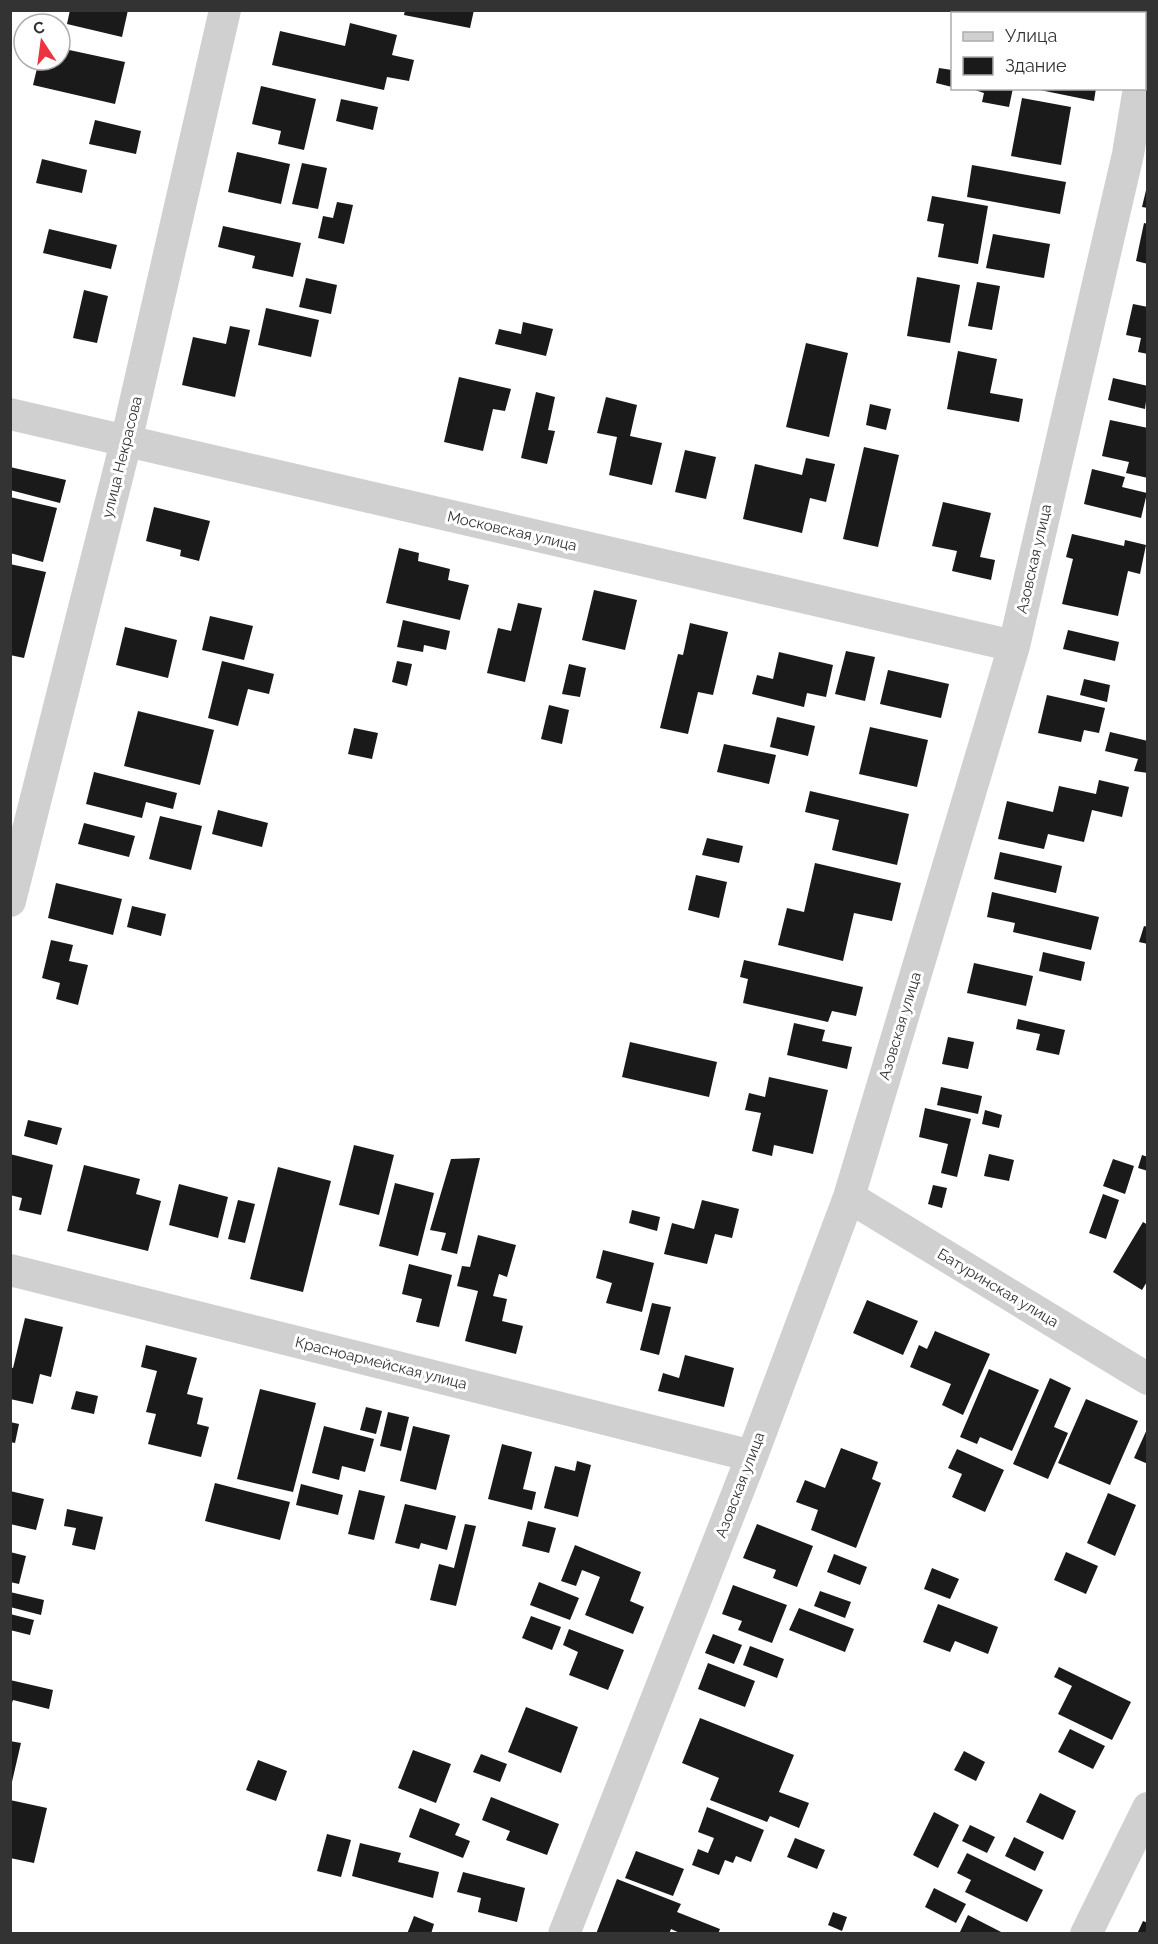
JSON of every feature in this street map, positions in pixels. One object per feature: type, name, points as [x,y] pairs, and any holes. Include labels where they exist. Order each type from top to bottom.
[{"type":"street","name":"улица Некрасова","points":[[10,901],[126,442],[225,10]]},
{"type":"street","name":"Азовская улица","points":[[564,1934],[752,1455],[849,1197],[1014,646],[1128,154],[1139,90]]},
{"type":"street","name":"Московская улица","points":[[10,414],[1014,646]]},
{"type":"street","name":"Батуринская улица","points":[[849,1197],[1148,1379]]},
{"type":"street","name":"Красноармейская улица","points":[[10,1270],[752,1455]]},
{"type":"street","points":[[1086,1934],[1148,1808]]},
{"type":"building","points":[[70,10],[128,10],[122,37],[72,25],[72,12]]},
{"type":"building","points":[[405,10],[474,10],[470,28],[404,15]]},
{"type":"building","points":[[350,23],[397,35],[392,55],[414,60],[409,81],[387,77],[384,90],[272,65],[280,31],[345,46]]},
{"type":"building","points":[[72,51],[125,62],[115,104],[33,85],[36,72],[72,72]]},
{"type":"building","points":[[939,68],[951,70],[951,87],[936,83]]},
{"type":"building","points":[[261,86],[316,99],[304,150],[278,144],[281,131],[252,124]]},
{"type":"building","points":[[975,90],[1013,90],[1009,107],[982,102],[984,93]]},
{"type":"building","points":[[1040,90],[1096,90],[1094,101]]},
{"type":"building","points":[[1022,98],[1071,107],[1061,165],[1011,156]]},
{"type":"building","points":[[341,99],[378,107],[373,130],[336,121]]},
{"type":"building","points":[[95,120],[141,131],[136,154],[89,144]]},
{"type":"building","points":[[237,152],[290,164],[281,204],[228,192]]},
{"type":"building","points":[[42,159],[87,170],[82,193],[36,183]]},
{"type":"building","points":[[302,163],[327,168],[318,209],[292,204]]},
{"type":"building","points":[[972,165],[1066,182],[1060,214],[967,197]]},
{"type":"building","points":[[1148,186],[1148,208],[1142,207]]},
{"type":"building","points":[[932,196],[988,206],[978,264],[938,257],[944,224],[927,221]]},
{"type":"building","points":[[337,202],[353,205],[344,244],[318,238],[323,216],[333,218]]},
{"type":"building","points":[[1144,223],[1148,224],[1148,264],[1136,261]]},
{"type":"building","points":[[223,226],[301,243],[293,277],[252,268],[255,256],[218,247]]},
{"type":"building","points":[[49,229],[117,245],[111,269],[43,253]]},
{"type":"building","points":[[993,234],[1050,244],[1044,278],[986,268]]},
{"type":"building","points":[[917,277],[960,285],[950,343],[907,336]]},
{"type":"building","points":[[306,278],[337,285],[331,314],[299,307]]},
{"type":"building","points":[[977,282],[1000,286],[992,330],[968,326]]},
{"type":"building","points":[[84,290],[108,296],[97,343],[73,338]]},
{"type":"building","points":[[1133,304],[1148,307],[1148,354],[1138,352],[1141,338],[1126,335]]},
{"type":"building","points":[[266,308],[319,320],[311,357],[258,345]]},
{"type":"building","points":[[523,322],[553,329],[546,356],[495,344],[499,329],[521,334]]},
{"type":"building","points":[[230,326],[250,330],[235,397],[182,385],[193,337],[226,344]]},
{"type":"building","points":[[806,343],[848,353],[829,437],[786,427]]},
{"type":"building","points":[[958,351],[997,359],[990,393],[1023,399],[1019,422],[947,409]]},
{"type":"building","points":[[459,377],[511,389],[505,411],[493,409],[483,451],[444,442]]},
{"type":"building","points":[[1113,378],[1148,386],[1145,409],[1108,400]]},
{"type":"building","points":[[536,392],[555,397],[548,430],[555,431],[547,464],[521,458]]},
{"type":"building","points":[[606,397],[637,405],[630,436],[662,443],[652,485],[609,475],[617,437],[597,433]]},
{"type":"building","points":[[870,404],[891,409],[886,430],[866,425]]},
{"type":"building","points":[[1110,420],[1148,428],[1148,478],[1126,473],[1129,462],[1102,456]]},
{"type":"building","points":[[864,447],[899,455],[878,547],[843,539]]},
{"type":"building","points":[[685,450],[716,457],[706,499],[675,492]]},
{"type":"building","points":[[806,458],[835,464],[826,502],[810,498],[802,533],[743,519],[755,464],[802,475]]},
{"type":"building","points":[[10,467],[66,480],[60,503],[10,490]]},
{"type":"building","points":[[1092,469],[1125,477],[1122,487],[1147,493],[1141,518],[1084,504]]},
{"type":"building","points":[[10,497],[57,508],[43,562],[10,553]]},
{"type":"building","points":[[943,502],[991,513],[980,557],[995,560],[991,580],[952,571],[957,551],[932,546]]},
{"type":"building","points":[[154,507],[210,521],[199,561],[180,556],[181,550],[146,541]]},
{"type":"building","points":[[1072,534],[1124,546],[1125,540],[1146,545],[1140,574],[1128,571],[1118,616],[1062,604],[1073,559],[1066,557]]},
{"type":"building","points":[[399,548],[419,553],[418,561],[450,569],[448,580],[469,585],[460,620],[386,603]]},
{"type":"building","points":[[10,564],[46,572],[24,658],[10,655]]},
{"type":"building","points":[[594,590],[637,600],[625,650],[582,640]]},
{"type":"building","points":[[518,603],[542,608],[525,682],[487,673],[498,628],[511,631]]},
{"type":"building","points":[[210,616],[253,626],[244,660],[202,650]]},
{"type":"building","points":[[403,620],[450,631],[446,650],[424,645],[423,652],[397,647]]},
{"type":"building","points":[[690,623],[728,632],[713,695],[698,692],[688,734],[660,728],[678,654],[683,655]]},
{"type":"building","points":[[125,627],[177,640],[168,678],[116,665]]},
{"type":"building","points":[[1068,630],[1119,642],[1115,661],[1063,649]]},
{"type":"building","points":[[846,651],[875,657],[865,701],[835,694]]},
{"type":"building","points":[[779,652],[833,665],[826,697],[807,693],[804,707],[752,694],[757,675],[773,679]]},
{"type":"building","points":[[222,661],[274,674],[269,694],[248,689],[238,726],[208,718]]},
{"type":"building","points":[[397,661],[412,664],[407,686],[392,682]]},
{"type":"building","points":[[569,664],[586,668],[580,697],[562,694]]},
{"type":"building","points":[[888,670],[949,684],[941,718],[880,704]]},
{"type":"building","points":[[1084,679],[1110,685],[1107,702],[1080,695]]},
{"type":"building","points":[[1047,695],[1105,708],[1099,733],[1084,730],[1081,742],[1038,733]]},
{"type":"building","points":[[549,705],[569,710],[562,744],[541,739]]},
{"type":"building","points":[[138,711],[214,730],[200,785],[124,766]]},
{"type":"building","points":[[777,717],[815,726],[808,756],[770,747]]},
{"type":"building","points":[[870,727],[928,740],[917,787],[859,774]]},
{"type":"building","points":[[354,728],[378,733],[372,759],[348,754]]},
{"type":"building","points":[[1110,732],[1148,741],[1148,773],[1134,771],[1138,759],[1105,751]]},
{"type":"building","points":[[724,744],[776,755],[769,784],[717,772]]},
{"type":"building","points":[[94,772],[177,793],[173,809],[146,802],[142,818],[86,804]]},
{"type":"building","points":[[1099,780],[1129,787],[1122,817],[1092,810],[1084,842],[1048,834],[1044,849],[998,839],[1007,801],[1053,812],[1059,786],[1096,794]]},
{"type":"building","points":[[810,791],[909,814],[897,865],[832,850],[839,820],[805,812]]},
{"type":"building","points":[[218,810],[268,823],[262,847],[212,834]]},
{"type":"building","points":[[160,816],[202,826],[191,870],[149,859]]},
{"type":"building","points":[[84,823],[135,836],[129,857],[78,844]]},
{"type":"building","points":[[707,838],[743,846],[739,863],[702,855]]},
{"type":"building","points":[[1000,852],[1062,866],[1056,893],[994,879]]},
{"type":"building","points":[[815,863],[901,883],[892,921],[854,913],[843,961],[778,945],[787,908],[804,912]]},
{"type":"building","points":[[696,875],[727,882],[719,918],[688,910]]},
{"type":"building","points":[[56,883],[122,899],[113,935],[48,918]]},
{"type":"building","points":[[992,892],[1099,917],[1091,950],[1013,932],[1015,923],[987,917]]},
{"type":"building","points":[[132,906],[166,914],[161,936],[127,927]]},
{"type":"building","points":[[1144,926],[1148,927],[1148,944],[1139,942]]},
{"type":"building","points":[[51,940],[73,945],[69,961],[88,965],[78,1005],[56,999],[60,983],[42,978]]},
{"type":"building","points":[[1043,952],[1085,962],[1081,981],[1039,971]]},
{"type":"building","points":[[744,960],[863,987],[856,1016],[832,1011],[828,1022],[743,1003],[748,979],[740,977]]},
{"type":"building","points":[[974,963],[1033,976],[1026,1006],[967,993]]},
{"type":"building","points":[[1018,1019],[1065,1030],[1059,1055],[1036,1050],[1040,1034],[1016,1029]]},
{"type":"building","points":[[794,1023],[825,1030],[822,1041],[852,1047],[847,1069],[787,1055]]},
{"type":"building","points":[[948,1037],[974,1042],[968,1069],[942,1064]]},
{"type":"building","points":[[630,1042],[717,1062],[709,1097],[622,1077]]},
{"type":"building","points":[[769,1077],[828,1090],[813,1154],[774,1145],[772,1156],[752,1151],[761,1113],[745,1110],[749,1093],[765,1097]]},
{"type":"building","points":[[941,1087],[982,1096],[978,1114],[937,1105]]},
{"type":"building","points":[[925,1108],[971,1119],[957,1177],[941,1173],[948,1144],[919,1137]]},
{"type":"building","points":[[985,1110],[1002,1115],[999,1128],[982,1124]]},
{"type":"building","points":[[28,1120],[62,1128],[57,1145],[24,1136]]},
{"type":"building","points":[[354,1145],[394,1155],[379,1215],[339,1205]]},
{"type":"building","points":[[10,1154],[53,1165],[41,1215],[19,1210],[22,1198],[10,1195]]},
{"type":"building","points":[[989,1154],[1014,1160],[1009,1181],[984,1176]]},
{"type":"building","points":[[1142,1155],[1148,1157],[1148,1171],[1138,1168]]},
{"type":"building","points":[[480,1158],[457,1254],[441,1250],[446,1233],[430,1230],[451,1159]]},
{"type":"building","points":[[1113,1159],[1134,1166],[1125,1194],[1103,1186]]},
{"type":"building","points":[[84,1165],[140,1179],[136,1194],[161,1201],[148,1251],[67,1231]]},
{"type":"building","points":[[278,1167],[331,1181],[303,1292],[250,1279]]},
{"type":"building","points":[[395,1183],[434,1193],[418,1256],[379,1246]]},
{"type":"building","points":[[179,1184],[228,1197],[218,1238],[169,1225]]},
{"type":"building","points":[[933,1185],[947,1188],[942,1208],[928,1204]]},
{"type":"building","points":[[1103,1194],[1119,1200],[1106,1239],[1089,1233]]},
{"type":"building","points":[[238,1200],[255,1204],[245,1243],[228,1239]]},
{"type":"building","points":[[702,1200],[739,1209],[732,1238],[715,1234],[707,1264],[664,1254],[672,1223],[694,1229]]},
{"type":"building","points":[[632,1210],[660,1217],[657,1231],[629,1223]]},
{"type":"building","points":[[1143,1222],[1148,1225],[1148,1280],[1142,1290],[1113,1272]]},
{"type":"building","points":[[478,1235],[516,1245],[507,1277],[499,1274],[493,1296],[507,1299],[502,1321],[523,1326],[516,1354],[465,1341],[478,1291],[457,1286],[462,1266],[470,1267]]},
{"type":"building","points":[[603,1250],[654,1263],[642,1312],[606,1303],[612,1283],[596,1278]]},
{"type":"building","points":[[409,1264],[452,1275],[439,1327],[416,1322],[422,1299],[402,1294]]},
{"type":"building","points":[[867,1300],[918,1321],[903,1355],[853,1333]]},
{"type":"building","points":[[652,1303],[671,1307],[659,1355],[640,1350]]},
{"type":"building","points":[[25,1318],[63,1327],[51,1377],[40,1374],[33,1404],[10,1399],[10,1367],[13,1368]]},
{"type":"building","points":[[935,1331],[990,1354],[963,1415],[942,1405],[951,1384],[910,1367],[919,1345],[927,1349]]},
{"type":"building","points":[[146,1345],[197,1358],[187,1394],[203,1398],[197,1424],[209,1427],[201,1457],[148,1444],[156,1414],[146,1412],[157,1371],[141,1367]]},
{"type":"building","points":[[685,1355],[734,1368],[724,1407],[658,1391],[663,1373],[679,1378]]},
{"type":"building","points":[[989,1369],[1039,1390],[1012,1451],[980,1437],[977,1444],[960,1437]]},
{"type":"building","points":[[1050,1378],[1071,1388],[1054,1427],[1068,1433],[1048,1479],[1013,1464]]},
{"type":"building","points":[[260,1389],[316,1403],[293,1492],[237,1479]]},
{"type":"building","points":[[76,1391],[98,1396],[94,1414],[71,1409]]},
{"type":"building","points":[[1086,1399],[1138,1421],[1110,1485],[1058,1463]]},
{"type":"building","points":[[366,1407],[382,1411],[376,1434],[360,1430]]},
{"type":"building","points":[[388,1412],[409,1417],[401,1451],[380,1446]]},
{"type":"building","points":[[10,1422],[19,1424],[15,1443],[10,1442]]},
{"type":"building","points":[[324,1426],[374,1439],[365,1472],[342,1466],[339,1480],[312,1473]]},
{"type":"building","points":[[413,1426],[450,1435],[436,1490],[400,1481]]},
{"type":"building","points":[[1148,1427],[1148,1464],[1134,1458]]},
{"type":"building","points":[[502,1444],[532,1452],[523,1489],[536,1492],[532,1510],[488,1499]]},
{"type":"building","points":[[841,1448],[878,1462],[872,1479],[881,1483],[856,1548],[811,1530],[818,1510],[796,1502],[805,1480],[825,1488]]},
{"type":"building","points":[[957,1449],[1004,1470],[985,1512],[952,1497],[962,1474],[948,1468]]},
{"type":"building","points":[[577,1461],[591,1465],[578,1517],[544,1508],[555,1466],[575,1471]]},
{"type":"building","points":[[215,1483],[290,1502],[280,1540],[205,1521]]},
{"type":"building","points":[[301,1484],[343,1495],[338,1515],[296,1505]]},
{"type":"building","points":[[359,1490],[385,1496],[374,1540],[348,1534]]},
{"type":"building","points":[[10,1491],[44,1499],[36,1530],[10,1524]]},
{"type":"building","points":[[1108,1493],[1136,1505],[1115,1556],[1087,1543]]},
{"type":"building","points":[[405,1504],[456,1516],[447,1550],[421,1543],[419,1549],[395,1543]]},
{"type":"building","points":[[67,1509],[103,1517],[95,1550],[72,1545],[76,1528],[64,1526]]},
{"type":"building","points":[[528,1521],[556,1528],[549,1553],[522,1546]]},
{"type":"building","points":[[465,1524],[476,1526],[456,1606],[430,1600],[439,1564],[454,1568]]},
{"type":"building","points":[[757,1524],[813,1546],[797,1587],[773,1578],[776,1570],[743,1558]]},
{"type":"building","points":[[575,1545],[641,1572],[630,1601],[644,1607],[633,1634],[585,1615],[600,1577],[582,1570],[576,1586],[561,1581]]},
{"type":"building","points":[[10,1552],[26,1556],[19,1584],[10,1582]]},
{"type":"building","points":[[1066,1552],[1098,1566],[1086,1594],[1054,1580]]},
{"type":"building","points":[[834,1554],[867,1567],[860,1585],[827,1572]]},
{"type":"building","points":[[932,1568],[959,1579],[950,1599],[924,1589]]},
{"type":"building","points":[[539,1582],[579,1598],[570,1620],[530,1605]]},
{"type":"building","points":[[733,1585],[787,1605],[772,1643],[738,1630],[742,1621],[722,1614]]},
{"type":"building","points":[[820,1591],[851,1602],[845,1618],[814,1606]]},
{"type":"building","points":[[10,1592],[44,1600],[41,1615],[10,1607]]},
{"type":"building","points":[[938,1604],[998,1627],[988,1654],[955,1641],[950,1652],[923,1642]]},
{"type":"building","points":[[799,1608],[854,1629],[845,1652],[789,1630]]},
{"type":"building","points":[[10,1614],[34,1620],[30,1635],[10,1630]]},
{"type":"building","points":[[531,1616],[561,1627],[552,1650],[522,1638]]},
{"type":"building","points":[[569,1629],[624,1650],[608,1690],[569,1675],[578,1652],[563,1645]]},
{"type":"building","points":[[713,1634],[742,1645],[734,1664],[705,1653]]},
{"type":"building","points":[[750,1646],[784,1659],[777,1678],[743,1665]]},
{"type":"building","points":[[708,1663],[755,1681],[745,1707],[698,1689]]},
{"type":"building","points":[[1059,1667],[1131,1702],[1112,1740],[1058,1714],[1072,1686],[1054,1677]]},
{"type":"building","points":[[10,1680],[53,1690],[49,1709],[13,1700],[10,1708]]},
{"type":"building","points":[[526,1707],[578,1727],[561,1773],[508,1752]]},
{"type":"building","points":[[700,1718],[794,1755],[779,1792],[809,1803],[799,1828],[770,1816],[767,1822],[710,1800],[719,1778],[682,1763]]},
{"type":"building","points":[[1070,1729],[1105,1746],[1093,1769],[1058,1752]]},
{"type":"building","points":[[10,1741],[21,1743],[11,1786],[10,1786]]},
{"type":"building","points":[[413,1750],[451,1764],[436,1803],[398,1788]]},
{"type":"building","points":[[964,1751],[985,1762],[976,1781],[954,1770]]},
{"type":"building","points":[[481,1754],[507,1764],[500,1782],[473,1772]]},
{"type":"building","points":[[258,1760],[287,1771],[276,1801],[246,1790]]},
{"type":"building","points":[[1040,1793],[1076,1811],[1063,1840],[1026,1822]]},
{"type":"building","points":[[491,1797],[559,1824],[547,1855],[506,1840],[510,1831],[482,1820]]},
{"type":"building","points":[[10,1800],[47,1808],[34,1863],[10,1858]]},
{"type":"building","points":[[707,1807],[764,1830],[751,1862],[736,1856],[733,1863],[725,1860],[719,1875],[692,1865],[698,1849],[708,1853],[714,1838],[698,1832]]},
{"type":"building","points":[[420,1808],[460,1824],[455,1835],[470,1841],[463,1858],[409,1837]]},
{"type":"building","points":[[934,1812],[959,1825],[938,1868],[913,1855]]},
{"type":"building","points":[[970,1825],[995,1837],[987,1853],[962,1841]]},
{"type":"building","points":[[327,1834],[351,1840],[341,1877],[317,1871]]},
{"type":"building","points":[[1014,1837],[1044,1852],[1035,1871],[1005,1856]]},
{"type":"building","points":[[795,1838],[825,1850],[817,1869],[787,1857]]},
{"type":"building","points":[[360,1843],[401,1853],[398,1862],[439,1872],[433,1898],[352,1876]]},
{"type":"building","points":[[636,1851],[684,1869],[673,1896],[625,1878]]},
{"type":"building","points":[[967,1853],[1043,1890],[1027,1922],[965,1892],[971,1880],[957,1873]]},
{"type":"building","points":[[463,1872],[525,1888],[517,1922],[478,1912],[481,1898],[457,1892]]},
{"type":"building","points":[[617,1879],[681,1904],[677,1912],[720,1929],[718,1934],[682,1934],[671,1929],[669,1934],[596,1934]]},
{"type":"building","points":[[934,1888],[966,1904],[956,1923],[925,1907]]},
{"type":"building","points":[[833,1912],[847,1917],[842,1931],[828,1925]]},
{"type":"building","points":[[968,1915],[1005,1934],[959,1934]]},
{"type":"building","points":[[414,1916],[434,1924],[431,1934],[407,1934]]},
{"type":"building","points":[[1143,1921],[1148,1923],[1148,1934],[1137,1934]]}]
